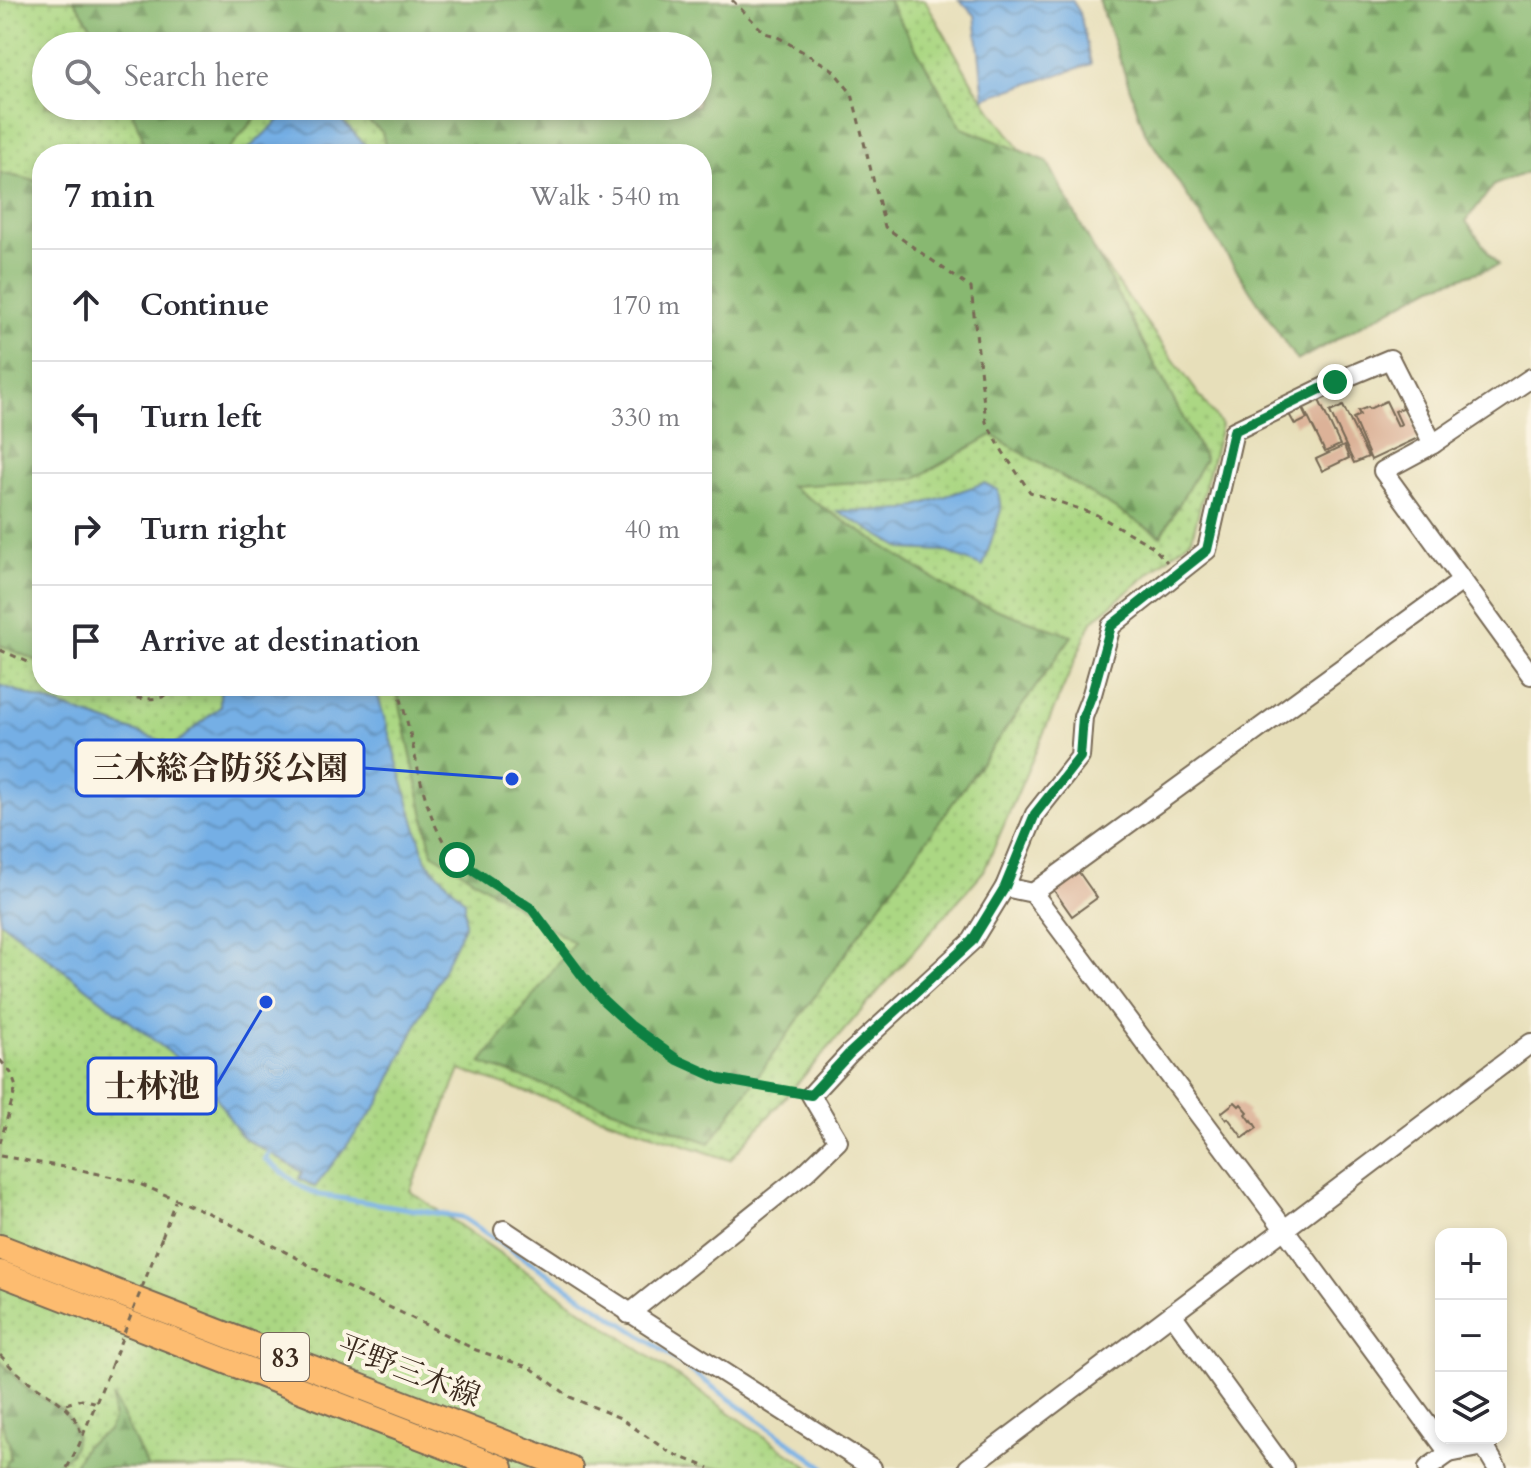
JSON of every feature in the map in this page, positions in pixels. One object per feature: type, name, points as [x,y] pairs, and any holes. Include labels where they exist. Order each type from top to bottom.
[{"type":"main road","name":"平野三木線","points":[[0,1247],[570,1468]]},
{"type":"main road","name":"平野三木線","points":[[0,1273],[501,1468]]},
{"type":"street","points":[[629,1314],[806,1172],[838,1141],[811,1095],[849,1054],[972,941],[1005,887],[1035,814],[1080,757],[1083,717],[1111,626],[1207,550],[1234,431],[1390,359],[1433,444]]},
{"type":"street","points":[[1531,378],[1433,444],[1383,471],[1462,581],[1524,651],[1531,675]]},
{"type":"street","points":[[1033,893],[1462,581]]},
{"type":"street","points":[[1005,887],[1033,893],[1449,1453]]},
{"type":"street","points":[[968,1468],[1531,1043]]},
{"type":"street","points":[[504,1230],[629,1314],[872,1468]]},
{"type":"street","points":[[1172,1314],[1284,1468]]},
{"type":"street","points":[[1428,1468],[1449,1453],[1484,1446],[1497,1468]]},
{"type":"path","points":[[732,0],[765,33],[776,36],[832,69],[852,94],[885,227],[971,288],[986,422],[1030,492],[1097,515],[1152,546],[1177,574]]},
{"type":"path","points":[[0,650],[32,664]]},
{"type":"path","points":[[138,696],[163,696]]},
{"type":"path","points":[[400,696],[417,772],[435,823],[457,860],[532,909],[604,1001],[630,1025],[678,1060],[720,1079],[811,1095]]},
{"type":"path","points":[[0,1060],[11,1073],[16,1087],[0,1143]]},
{"type":"path","points":[[0,1156],[135,1182],[211,1214],[340,1284],[476,1350],[531,1368],[570,1397],[620,1418],[669,1452],[709,1468]]},
{"type":"path","points":[[67,1468],[97,1403],[175,1201]]},
{"type":"path","points":[[0,1355],[17,1373],[58,1402],[64,1404],[82,1399],[97,1403]]},
{"type":"path","points":[[64,1404],[77,1423],[82,1438]]},
{"type":"green space","points":[[0,0],[925,0],[974,86],[1221,425],[1192,538],[1092,621],[984,871],[730,1160],[460,1070],[410,1191],[810,1468],[0,1468]]},
{"type":"green space","points":[[74,0],[888,0],[962,128],[1047,161],[1205,459],[1161,536],[992,435],[914,479],[790,486],[964,598],[1072,636],[710,1143],[481,1063],[574,943],[432,853],[398,696],[712,696],[712,144],[385,144],[382,132],[367,120],[712,120],[712,32],[95,32]]},
{"type":"green space","points":[[1099,0],[1531,0],[1531,171],[1494,185],[1466,221],[1498,266],[1433,286],[1297,361],[1145,132]]},
{"type":"green space","points":[[136,120],[253,120],[233,144],[143,144]]},
{"type":"green space","points":[[0,173],[32,180],[32,659],[0,645]]},
{"type":"green space","points":[[0,1361],[26,1388],[62,1410],[70,1419],[76,1433],[74,1446],[70,1454],[52,1468],[6,1468],[10,1459],[9,1443],[0,1418]]},
{"type":"green space","points":[[113,1397],[148,1468],[72,1468],[85,1446],[109,1430],[113,1419]]},
{"type":"water","points":[[959,0],[1072,0],[1080,13],[1091,64],[984,98],[975,15]]},
{"type":"water","points":[[279,120],[342,120],[364,144],[254,144]]},
{"type":"water","points":[[984,483],[998,490],[1001,510],[983,567],[944,551],[903,549],[837,511],[905,510]]},
{"type":"water","points":[[0,685],[174,745],[220,707],[220,696],[378,696],[426,861],[465,901],[465,924],[379,1103],[315,1187],[299,1178],[302,1172],[241,1136],[205,1080],[0,921]]},
{"type":"building","points":[[1318,398],[1340,445],[1325,452],[1302,405]]},
{"type":"building","points":[[1386,401],[1398,426],[1401,424],[1395,411],[1405,407],[1420,437],[1371,460],[1353,418],[1360,415],[1358,411]]},
{"type":"building","points":[[1343,406],[1368,457],[1354,463],[1330,412]]},
{"type":"building","points":[[1301,407],[1307,419],[1295,425],[1289,414]]},
{"type":"building","points":[[1344,446],[1349,458],[1322,471],[1316,459]]},
{"type":"building","points":[[1078,871],[1097,898],[1072,916],[1053,889]]},
{"type":"building","points":[[1235,1102],[1248,1112],[1246,1114],[1257,1128],[1243,1138],[1221,1113]]},
{"type":"waterway","points":[[269,1153],[265,1159],[302,1187],[320,1195],[462,1217],[655,1345],[825,1468]]},
{"type":"place","name":"三木総合防災公園","points":[[512,779]]},
{"type":"place","name":"士林池","points":[[266,1002]]},
{"type":"route","points":[[457,860],[532,909],[604,1001],[630,1025],[678,1060],[720,1079],[811,1095],[849,1054],[972,941],[1005,887],[1035,814],[1080,757],[1083,717],[1111,626],[1207,550],[1234,431],[1335,382]]}]
